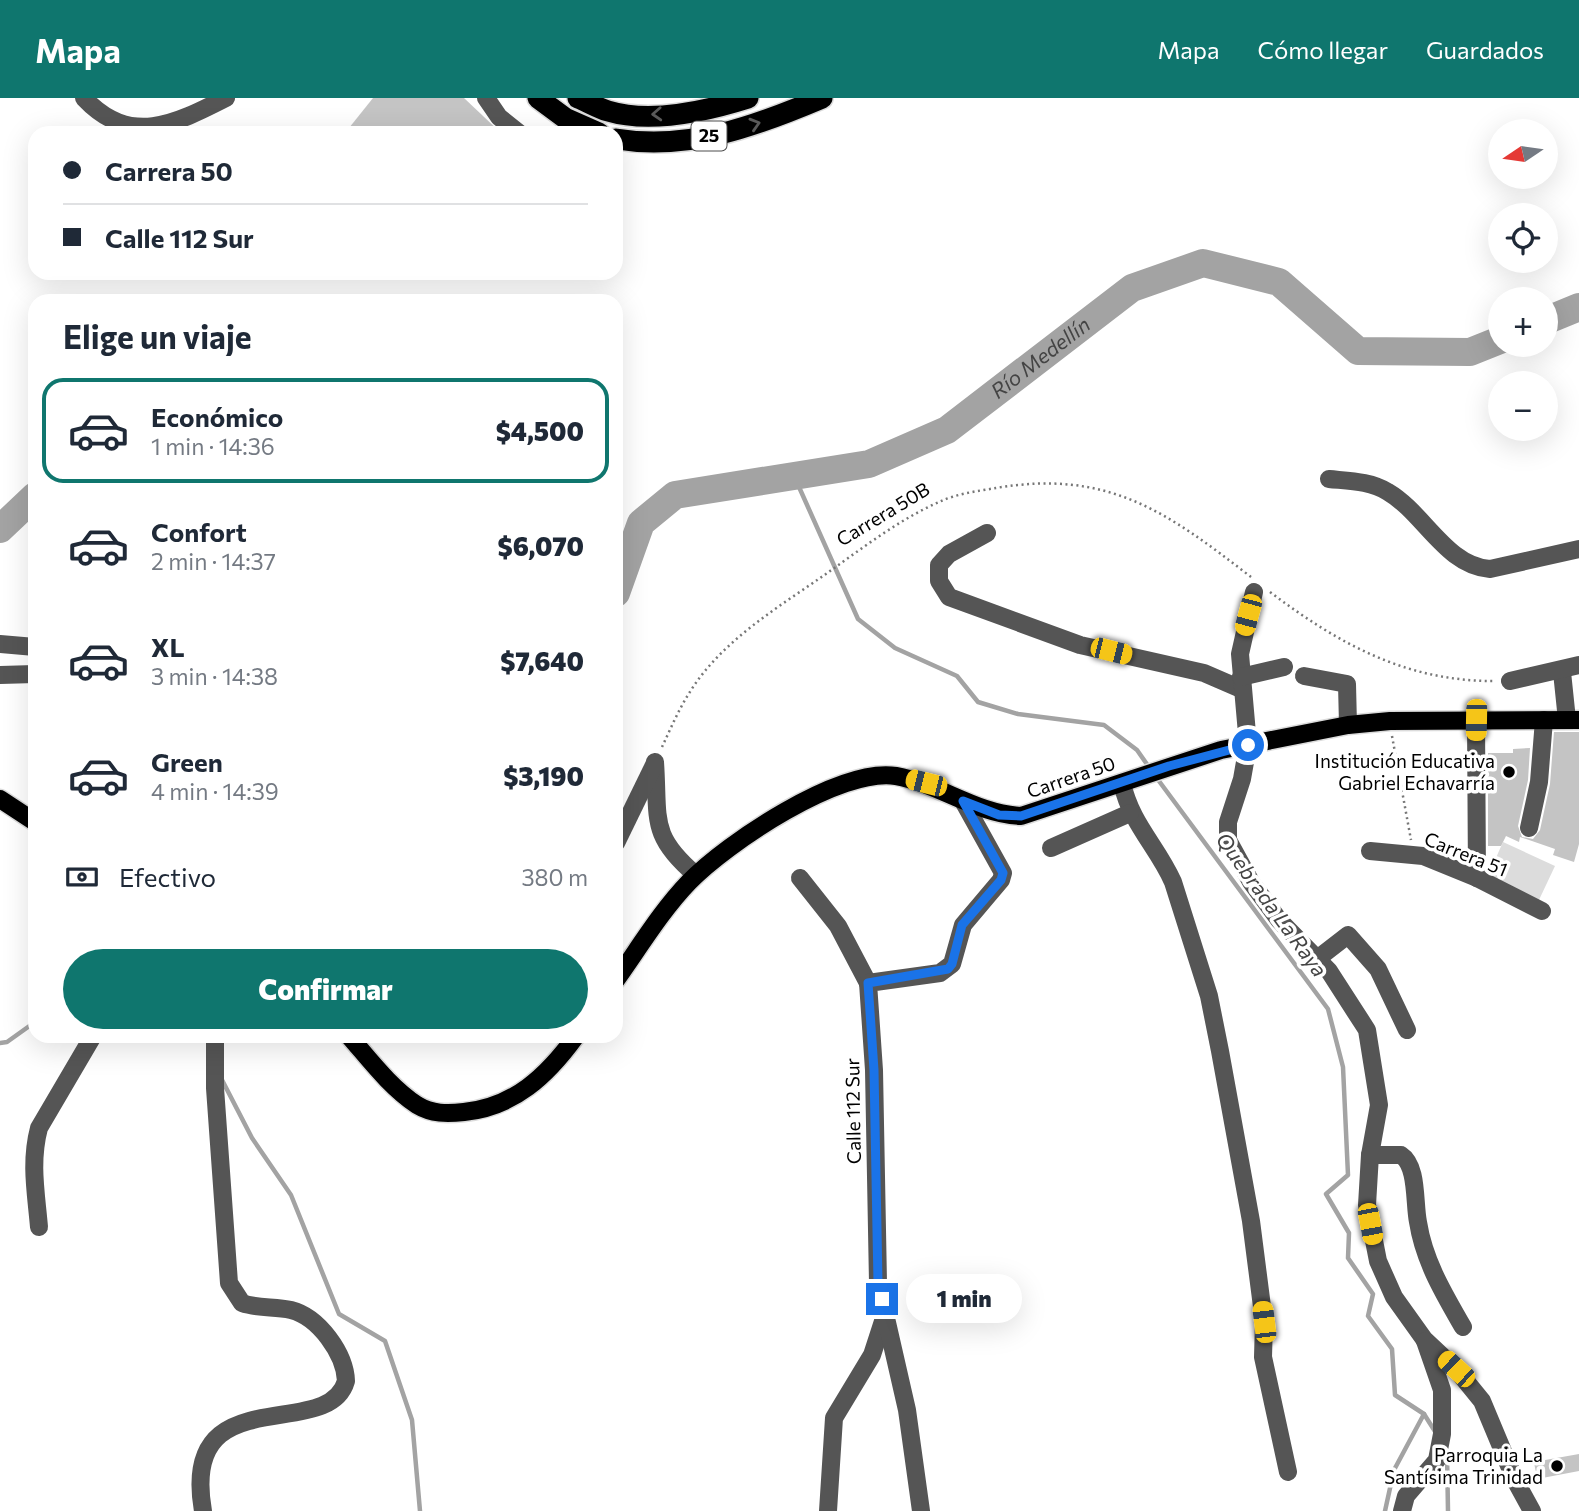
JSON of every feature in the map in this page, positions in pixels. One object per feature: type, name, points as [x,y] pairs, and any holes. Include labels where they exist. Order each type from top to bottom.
[{"type":"highway","points":[[538,98],[565,118],[583,126]]},
{"type":"highway","name":"25","points":[[578,98],[610,111],[650,115],[699,110],[748,98]]},
{"type":"highway","name":"25","points":[[623,140],[642,143],[696,140],[748,127],[822,98]]},
{"type":"main road","name":"Carrera 50","points":[[623,971],[696,875],[731,846],[823,791],[870,775],[894,776],[926,783],[999,815],[1021,816],[1153,772],[1248,745],[1348,724],[1390,721],[1573,720]]},
{"type":"main road","points":[[0,799],[28,817]]},
{"type":"main road","points":[[354,1043],[385,1078],[419,1106],[443,1115],[480,1111],[510,1100],[537,1081],[570,1043]]},
{"type":"street","points":[[84,98],[114,122],[132,126]]},
{"type":"street","points":[[161,126],[187,118],[226,98]]},
{"type":"street","points":[[486,98],[499,117],[510,126]]},
{"type":"street","points":[[1329,479],[1368,484],[1387,491],[1450,550],[1479,568],[1490,569],[1579,549]]},
{"type":"street","points":[[987,533],[949,554],[939,565],[939,581],[949,597],[1080,645],[1241,683],[1284,667]]},
{"type":"street","points":[[1261,589],[1242,639],[1241,683],[1248,745],[1242,779],[1228,822],[1228,840],[1236,858],[1272,910],[1329,971],[1367,1030],[1379,1105],[1370,1155],[1367,1205],[1378,1261],[1394,1297],[1424,1339],[1456,1369],[1482,1401],[1515,1480],[1532,1511]]},
{"type":"street","points":[[0,644],[28,646]]},
{"type":"street","points":[[1510,681],[1571,668],[1573,720]]},
{"type":"street","points":[[0,675],[28,674]]},
{"type":"street","points":[[1304,676],[1347,684],[1348,724]]},
{"type":"street","points":[[1476,720],[1477,878]]},
{"type":"street","points":[[1529,828],[1539,782],[1544,720]]},
{"type":"street","points":[[623,829],[656,762]]},
{"type":"street","points":[[656,762],[657,822],[661,836],[675,857],[696,875]]},
{"type":"street","points":[[1122,783],[1130,813],[1174,882],[1209,996],[1251,1221],[1264,1322],[1263,1357],[1288,1472]]},
{"type":"street","points":[[800,878],[838,926],[868,983],[948,969],[952,964],[962,925],[1001,880],[1003,873],[963,801]]},
{"type":"street","points":[[1051,848],[1130,813]]},
{"type":"street","name":"Carrera 51","points":[[1370,851],[1412,854],[1477,878],[1542,911]]},
{"type":"street","points":[[1317,959],[1348,935],[1378,969],[1407,1030]]},
{"type":"street","name":"Calle 112 Sur","points":[[868,983],[874,1070],[878,1283],[906,1410],[921,1511]]},
{"type":"street","points":[[39,1227],[33,1162],[39,1128],[89,1043]]},
{"type":"street","points":[[203,1511],[199,1480],[201,1462],[207,1447],[217,1435],[279,1414],[323,1405],[335,1399],[346,1381],[339,1355],[316,1324],[291,1310],[262,1308],[242,1303],[229,1283],[215,1088],[215,1043]]},
{"type":"street","points":[[1370,1155],[1401,1155],[1410,1165],[1418,1225],[1434,1275],[1463,1327]]},
{"type":"street","points":[[828,1511],[834,1418],[872,1355],[886,1315]]},
{"type":"street","points":[[1402,1511],[1406,1496],[1437,1460],[1442,1434],[1442,1390],[1424,1339]]},
{"type":"path","name":"Carrera 50B","points":[[656,762],[689,693],[722,653],[751,626],[836,567],[941,501],[1036,482],[1086,487],[1142,503],[1193,532],[1261,589],[1344,641],[1392,665],[1452,681],[1510,681]]},
{"type":"path","points":[[1390,721],[1412,854]]},
{"type":"shaded area","points":[[1503,842],[1555,866],[1538,902],[1487,878]]},
{"type":"building","points":[[373,98],[464,98],[494,126],[351,126]]},
{"type":"building","points":[[1554,732],[1579,732],[1579,844],[1574,862],[1553,855],[1555,849],[1520,837],[1519,842],[1506,836],[1501,846],[1488,846],[1488,753],[1513,753],[1513,749],[1530,748],[1528,780],[1518,826],[1522,837],[1533,839],[1540,830],[1550,784]]},
{"type":"building","name":"Parroquia La Santísima Trinidad","points":[[1579,1454],[1579,1471],[1537,1479],[1534,1462]]},
{"type":"waterway","name":"Río Medellín","points":[[623,573],[641,523],[675,495],[869,464],[947,430],[1132,288],[1203,263],[1279,282],[1358,351],[1470,352],[1488,345]]},
{"type":"waterway","name":"Río Medellín","points":[[1558,316],[1579,307]]},
{"type":"waterway","name":"Quebrada La Raya","points":[[795,478],[858,619],[895,648],[957,676],[978,702],[1018,714],[1104,725],[1137,750],[1151,770]]},
{"type":"waterway","name":"Río Medellín","points":[[0,529],[28,503]]},
{"type":"waterway","name":"Quebrada La Raya","points":[[1156,777],[1328,1009],[1343,1067],[1348,1175],[1326,1194],[1349,1233],[1348,1258],[1373,1294],[1368,1316],[1392,1349],[1395,1395],[1424,1414],[1394,1470],[1385,1511]]},
{"type":"waterway","points":[[0,1043],[7,1042],[28,1027]]},
{"type":"waterway","points":[[221,1078],[252,1138],[291,1195],[339,1314],[385,1341],[412,1420],[420,1511]]},
{"type":"waterway","points":[[1424,1414],[1436,1433]]},
{"type":"waterway","points":[[1447,1452],[1448,1511]]},
{"type":"place","name":"Institución Educativa Gabriel Echavarría","points":[[1509,772]]},
{"type":"place","name":"Parroquia La Santísima Trinidad","points":[[1557,1466]]},
{"type":"route","points":[[882,1299],[878,1283],[874,1070],[868,983],[940,973],[948,969],[952,964],[962,925],[1001,880],[1003,873],[963,801],[999,815],[1021,816],[1169,766],[1248,745]]}]
